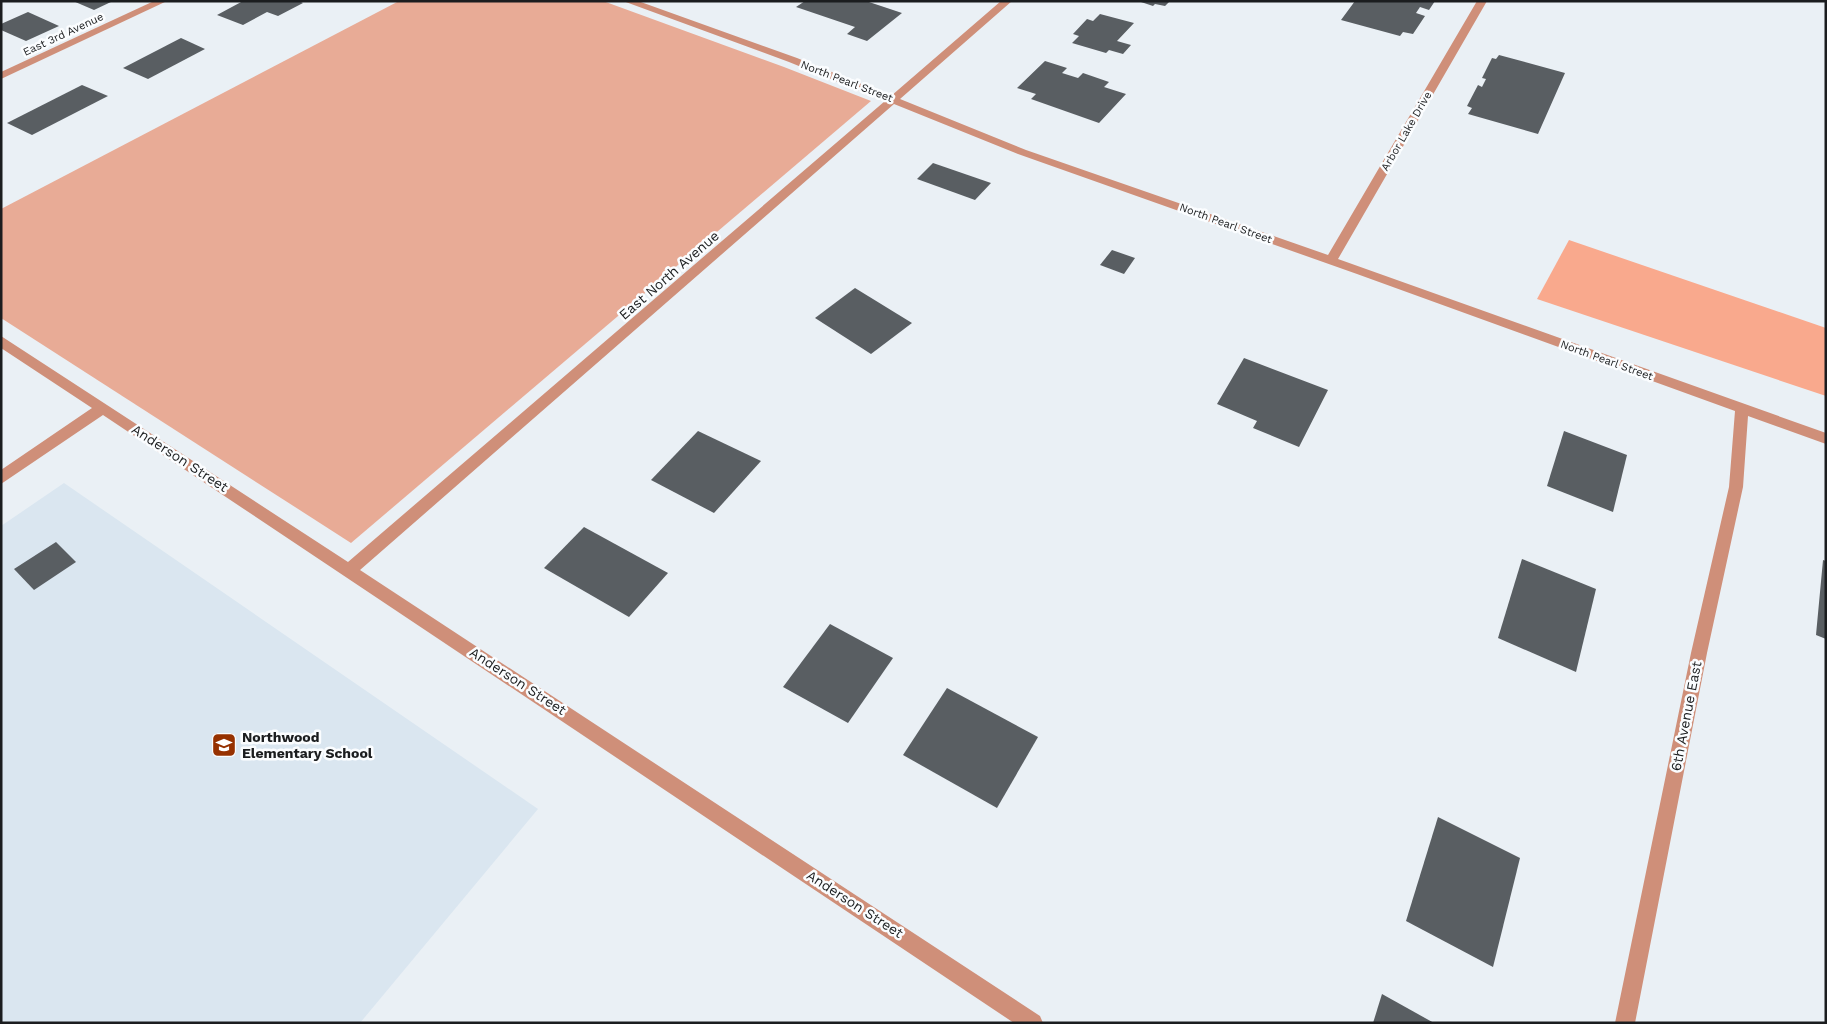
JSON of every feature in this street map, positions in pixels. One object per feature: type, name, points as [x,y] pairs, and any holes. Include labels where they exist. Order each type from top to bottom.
[{"type":"street","name":"East 3rd Avenue","points":[[1,76],[162,1]]},
{"type":"street","name":"North Pearl Street","points":[[628,1],[793,60],[1022,152],[1332,261],[1826,439]]},
{"type":"street","name":"East North Avenue","points":[[350,570],[1007,1]]},
{"type":"street","name":"Arbor Lake Drive","points":[[1332,261],[1482,1]]},
{"type":"street","name":"Anderson Street","points":[[1,341],[1033,1023]]},
{"type":"street","points":[[1,478],[104,408]]},
{"type":"street","name":"6th Avenue East","points":[[1625,1023],[1697,663],[1736,487],[1742,409]]},
{"type":"shaded area","points":[[399,1],[603,1],[871,101],[351,543],[1,318],[1,209]]},
{"type":"shaded area","points":[[1569,240],[1826,328],[1826,396],[1537,299]]},
{"type":"shaded area","name":"Northwood Elementary School","points":[[64,483],[538,809],[360,1023],[1,1023],[1,526]]},
{"type":"building","points":[[73,1],[113,1],[94,10]]},
{"type":"building","points":[[243,1],[299,1],[303,3],[278,16],[267,12],[243,25],[217,15]]},
{"type":"building","points":[[805,1],[866,1],[902,13],[867,41],[847,34],[855,27],[796,7]]},
{"type":"building","points":[[1138,1],[1170,1],[1165,6],[1155,4],[1153,6]]},
{"type":"building","points":[[1355,1],[1435,1],[1429,10],[1420,7],[1416,13],[1425,16],[1413,34],[1403,32],[1400,36],[1341,20]]},
{"type":"building","points":[[28,12],[59,26],[26,41],[1,30],[1,24]]},
{"type":"building","points":[[1100,14],[1134,23],[1117,41],[1131,45],[1123,54],[1109,50],[1106,53],[1072,43],[1079,36],[1073,34],[1087,19],[1093,21]]},
{"type":"building","points":[[181,38],[205,49],[148,79],[123,68]]},
{"type":"building","points":[[1499,55],[1565,73],[1538,134],[1468,114],[1472,108],[1467,106],[1478,85],[1482,87],[1486,79],[1482,78],[1492,58],[1496,59]]},
{"type":"building","points":[[1045,61],[1067,68],[1062,73],[1078,78],[1083,73],[1109,82],[1104,87],[1126,94],[1099,123],[1031,99],[1036,94],[1017,88]]},
{"type":"building","points":[[82,85],[108,96],[32,135],[7,123]]},
{"type":"building","points":[[933,163],[991,183],[975,200],[917,179]]},
{"type":"building","points":[[1112,250],[1135,258],[1124,274],[1100,265]]},
{"type":"building","points":[[855,288],[912,323],[871,354],[815,318]]},
{"type":"building","points":[[1244,358],[1328,390],[1299,447],[1253,428],[1257,421],[1217,404]]},
{"type":"building","points":[[698,431],[761,461],[714,513],[651,480]]},
{"type":"building","points":[[1564,431],[1627,455],[1613,512],[1547,486]]},
{"type":"building","points":[[584,527],[668,573],[629,617],[544,568]]},
{"type":"building","points":[[56,542],[76,562],[34,590],[14,569]]},
{"type":"building","points":[[1522,559],[1596,589],[1576,672],[1498,638]]},
{"type":"building","points":[[1823,560],[1826,561],[1826,639],[1816,635]]},
{"type":"building","points":[[830,624],[893,658],[848,723],[783,687]]},
{"type":"building","points":[[947,688],[1038,737],[997,808],[903,755]]},
{"type":"building","points":[[1438,817],[1520,858],[1493,967],[1406,921]]},
{"type":"building","points":[[1382,994],[1434,1023],[1373,1023]]},
{"type":"place","name":"Northwood Elementary School","points":[[224,745]]}]
